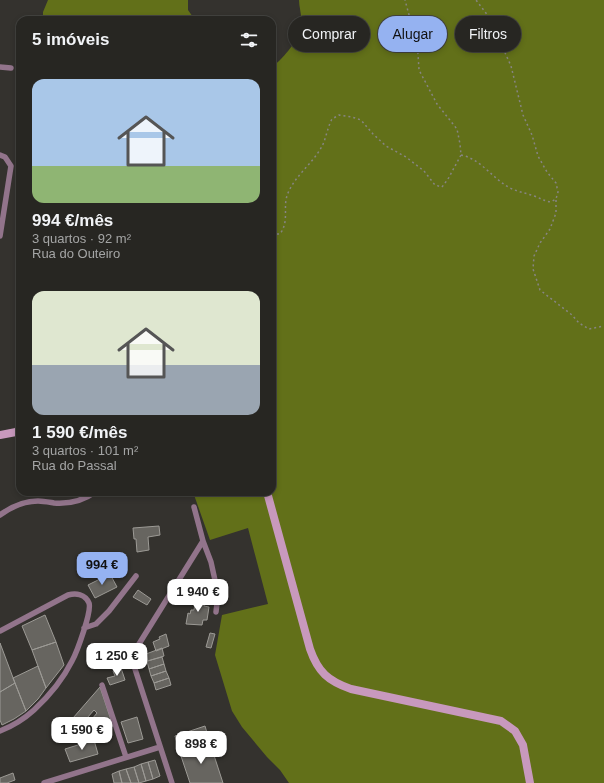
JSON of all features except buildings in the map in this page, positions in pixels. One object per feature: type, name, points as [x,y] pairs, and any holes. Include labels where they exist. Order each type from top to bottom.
[{"type":"street","points":[[0,67],[11,68]]},
{"type":"street","points":[[0,155],[5,157],[11,166],[0,236]]},
{"type":"street","points":[[0,435],[16,432]]},
{"type":"street","points":[[0,515],[10,508],[24,502],[38,501],[69,503],[91,496]]},
{"type":"street","points":[[268,496],[314,662],[324,674],[337,684],[351,689],[501,721],[514,731],[523,745],[530,783]]},
{"type":"street","points":[[194,506],[218,594],[216,612]]},
{"type":"street","points":[[172,783],[135,669],[134,652],[203,541]]},
{"type":"street","points":[[84,628],[96,624],[109,611],[136,576]]},
{"type":"street","points":[[0,630],[68,595],[76,593],[83,596],[89,603],[89,612],[72,662],[48,695],[34,710],[19,722],[0,731]]},
{"type":"street","points":[[102,685],[126,757]]},
{"type":"street","points":[[44,783],[160,746]]},
{"type":"path","points":[[276,234],[280,234],[284,228],[286,220],[285,200],[288,191],[322,148],[332,119],[339,115],[352,116],[361,120],[386,146],[406,157],[424,171],[435,185],[442,187],[448,179],[461,155],[456,129],[437,104],[419,70],[416,43],[405,0]]},
{"type":"path","points":[[476,0],[489,17],[511,66],[523,115],[532,135],[538,156],[547,172],[556,183],[558,192],[556,199],[556,214],[550,229],[540,243],[534,256],[533,269],[536,281],[540,290],[572,314],[579,323],[589,330],[604,326]]},
{"type":"path","points":[[461,155],[467,156],[479,164],[509,188],[534,196],[543,201],[551,202],[556,199]]},
{"type":"green space","points":[[48,0],[188,0],[188,10],[192,16],[43,16]]},
{"type":"green space","points":[[299,0],[604,0],[604,783],[289,783],[280,770],[242,727],[232,711],[215,655],[222,615],[268,604],[248,528],[210,540],[194,496],[276,496],[276,64],[288,51],[370,52],[370,16],[301,16]]}]
